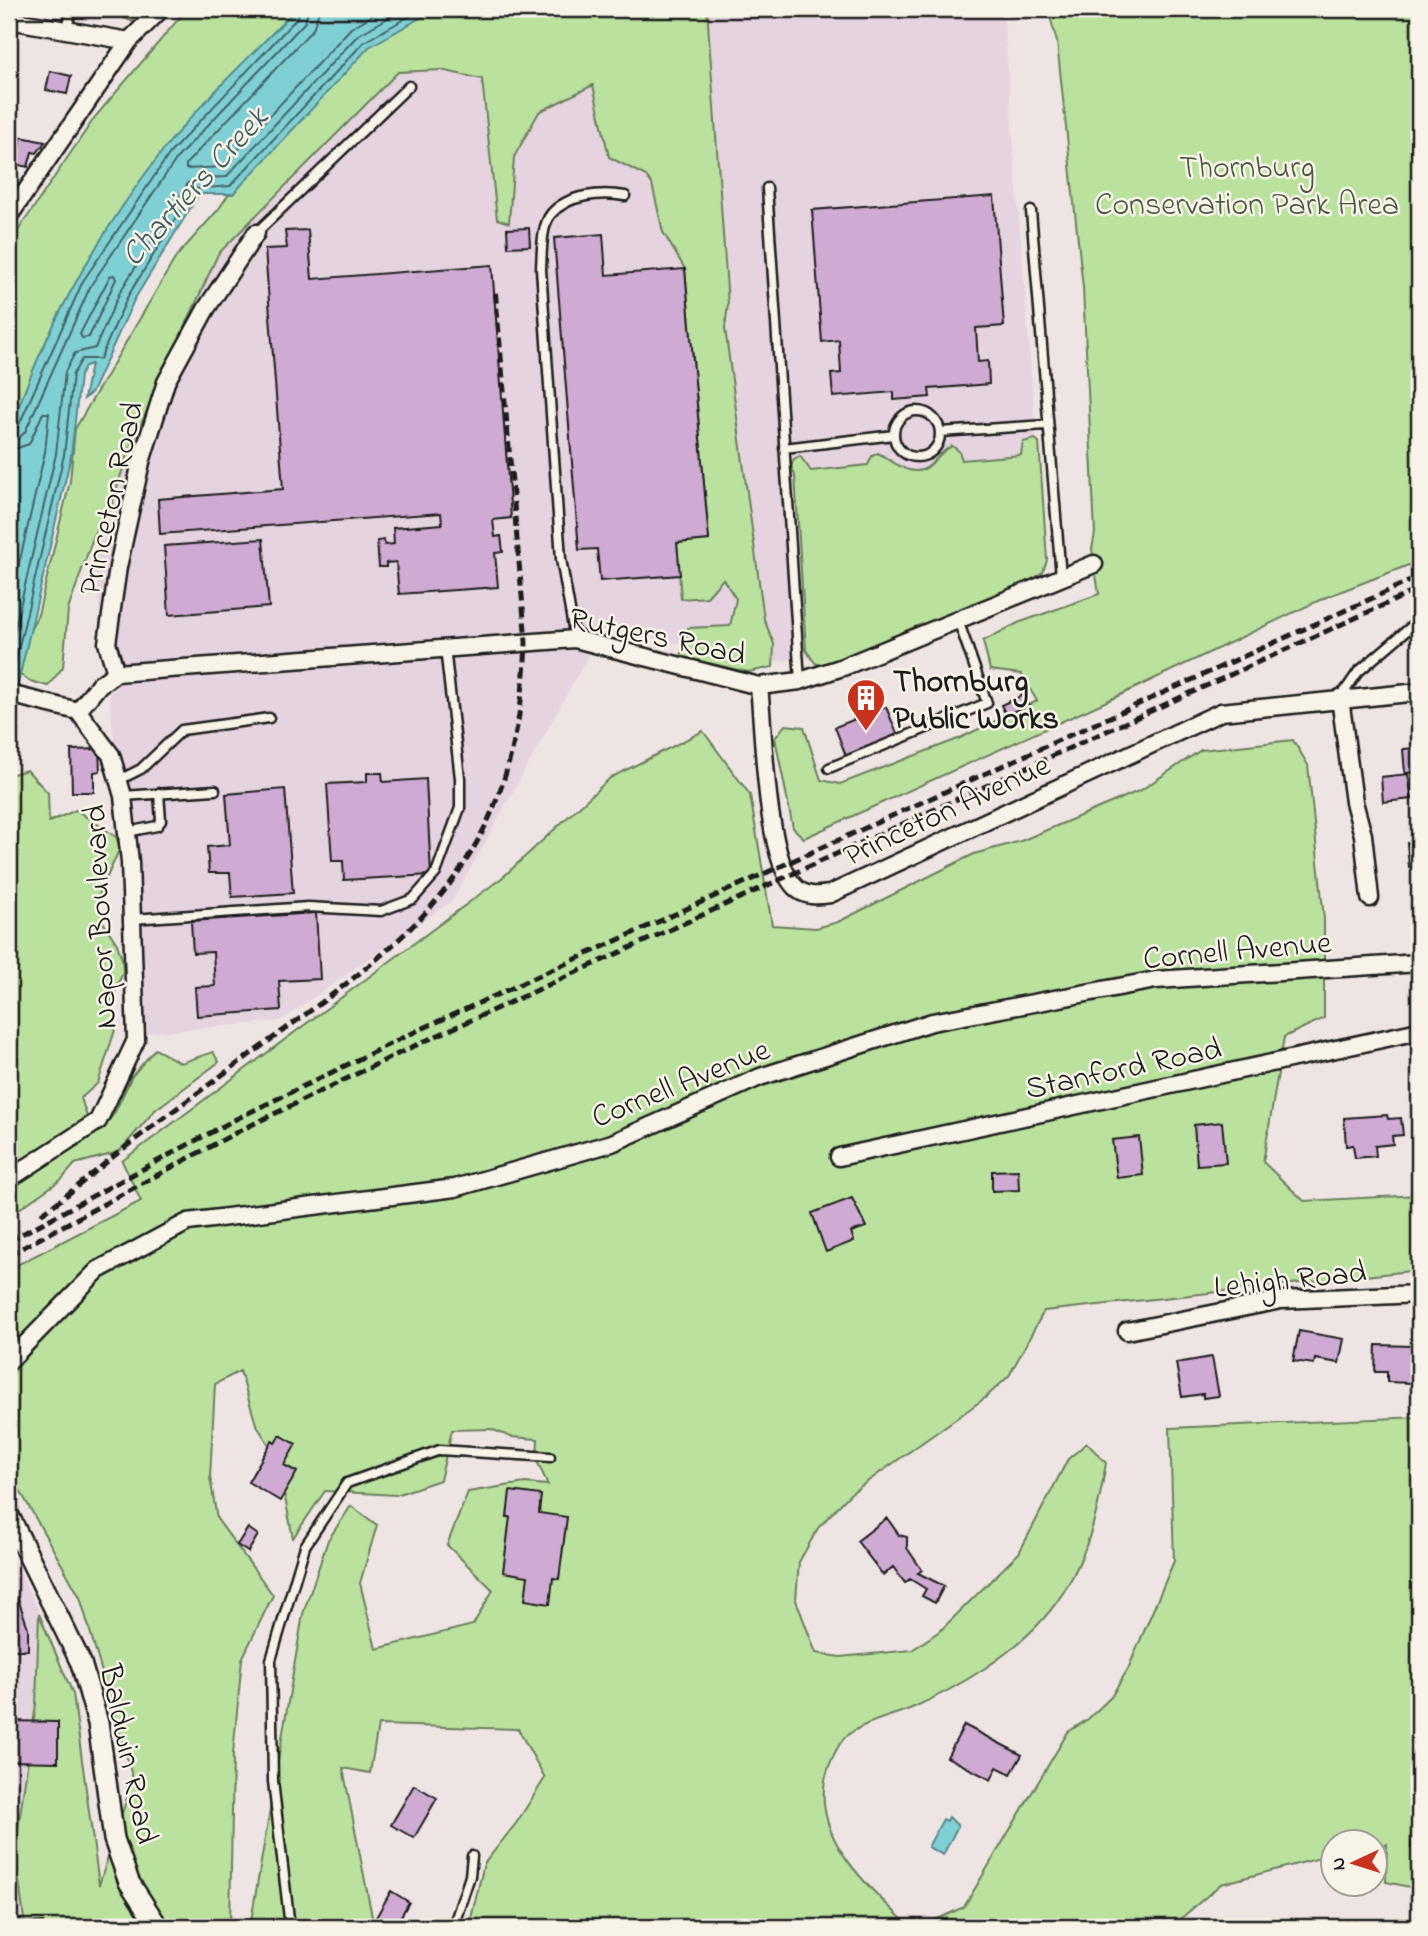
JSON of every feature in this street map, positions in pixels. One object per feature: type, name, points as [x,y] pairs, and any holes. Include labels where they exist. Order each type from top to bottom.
[{"type":"street","points":[[9,216],[129,41],[162,9]]},
{"type":"street","points":[[9,20],[129,41]]},
{"type":"street","name":"Princeton Road","points":[[116,673],[107,643],[118,567],[141,462],[166,382],[206,309],[256,233]]},
{"type":"street","name":"Rutgers Road","points":[[116,673],[575,639],[759,686],[800,681],[843,667],[1094,564]]},
{"type":"street","points":[[9,694],[78,711],[99,685],[116,673]]},
{"type":"street","name":"Princeton Avenue","points":[[759,686],[776,849],[794,886],[803,893],[817,896],[830,894],[1221,712],[1419,692]]},
{"type":"street","points":[[1340,698],[1353,802],[1363,835],[1370,898]]},
{"type":"street","name":"Napor Boulevard","points":[[9,1179],[98,1121],[136,1040],[127,832],[120,788],[111,755],[78,711]]},
{"type":"street","name":"Cornell Avenue","points":[[9,1361],[98,1270],[188,1222],[455,1188],[612,1143],[760,1077],[932,1022],[1156,980],[1419,964]]},
{"type":"street","name":"Stanford Road","points":[[839,1157],[1419,1031]]},
{"type":"street","name":"Lehigh Road","points":[[1127,1331],[1281,1300],[1419,1294]]},
{"type":"street","name":"Baldwin Road","points":[[9,1516],[81,1663],[98,1723],[114,1839],[129,1882],[158,1927]]},
{"type":"lane","points":[[67,30],[71,9]]},
{"type":"lane","points":[[256,233],[409,86]]},
{"type":"lane","points":[[767,188],[800,681]]},
{"type":"lane","points":[[575,639],[561,559],[541,269],[544,236],[550,215],[566,202],[584,197],[625,196]]},
{"type":"lane","points":[[1031,211],[1046,425],[1061,577]]},
{"type":"lane","points":[[911,411],[927,413],[938,424],[940,432],[932,451],[918,457],[905,453],[894,435],[898,420],[911,411]]},
{"type":"lane","points":[[940,432],[1046,425]]},
{"type":"lane","points":[[784,448],[894,435]]},
{"type":"lane","points":[[830,768],[987,703],[958,620]]},
{"type":"lane","points":[[1340,698],[1358,671],[1419,620]]},
{"type":"lane","points":[[132,919],[307,907],[381,911],[413,899],[436,873],[460,808],[460,778],[444,648]]},
{"type":"lane","points":[[120,788],[182,730],[269,718]]},
{"type":"lane","points":[[120,788],[159,793],[215,790]]},
{"type":"lane","points":[[127,832],[157,826],[161,821],[159,793]]},
{"type":"lane","points":[[290,1927],[273,1781],[271,1660],[305,1546],[348,1483],[440,1450],[550,1457]]},
{"type":"lane","points":[[453,1927],[470,1876],[472,1856]]},
{"type":"shaded area","points":[[673,9],[1003,9],[1038,463],[817,658],[764,662],[604,627],[453,900],[280,1021],[147,1033],[94,559],[127,455],[218,254],[398,72],[459,69]]},
{"type":"shaded area","points":[[9,1552],[37,1607],[62,1701],[61,1927],[9,1927]]},
{"type":"green space","points":[[101,9],[154,9],[139,24]]},
{"type":"green space","points":[[187,9],[296,9],[165,148],[9,453],[9,244],[95,117]]},
{"type":"green space","points":[[412,9],[707,9],[728,304],[725,328],[764,619],[774,644],[773,667],[748,672],[681,657],[688,628],[730,626],[736,599],[723,579],[707,597],[681,599],[677,543],[709,539],[685,269],[663,232],[652,184],[646,176],[609,157],[593,85],[539,112],[514,157],[509,223],[497,219],[482,79],[441,70],[398,72],[218,254],[127,455],[109,514],[97,526],[68,610],[63,667],[48,686],[30,681],[10,668],[38,615],[70,481],[75,429],[176,257],[218,210],[246,169],[369,33]]},
{"type":"green space","name":"Thornburg Conservation Park Area","points":[[1048,9],[1419,9],[1419,561],[1324,598],[1118,696],[804,838],[793,828],[775,738],[785,725],[804,727],[821,780],[840,784],[958,739],[1037,701],[1021,674],[990,670],[983,641],[1018,623],[1099,594],[1092,549],[1095,533],[1083,288],[1057,42]]},
{"type":"green space","points":[[1035,439],[1039,442],[1047,560],[1043,572],[1029,583],[822,666],[815,663],[806,650],[795,475],[791,467],[794,459],[800,456],[811,471],[868,465],[872,456],[878,453],[903,468],[917,471],[930,465],[952,446],[959,451],[962,460],[1021,455],[1023,442]]},
{"type":"green space","points":[[703,731],[750,795],[772,925],[816,928],[838,922],[974,854],[1021,841],[1141,790],[1201,750],[1293,740],[1308,765],[1324,919],[1324,1018],[1284,1037],[1263,1162],[1304,1201],[1419,1195],[1419,1270],[1044,1311],[1009,1376],[985,1398],[850,1494],[818,1528],[799,1562],[796,1600],[816,1653],[840,1657],[912,1650],[941,1630],[1019,1553],[1068,1459],[1087,1443],[1106,1463],[1093,1525],[1078,1565],[1069,1583],[1044,1618],[1000,1658],[965,1681],[912,1708],[852,1732],[841,1743],[829,1766],[824,1789],[825,1811],[831,1832],[842,1852],[870,1887],[902,1919],[933,1921],[964,1907],[1068,1732],[1088,1719],[1111,1697],[1128,1669],[1174,1561],[1170,1428],[1419,1417],[1419,1889],[1390,1883],[1390,1828],[1320,1828],[1320,1858],[1221,1884],[1171,1927],[469,1927],[484,1864],[517,1822],[545,1778],[518,1729],[378,1725],[370,1773],[343,1768],[374,1927],[250,1927],[303,1614],[328,1540],[351,1506],[377,1525],[360,1583],[376,1649],[473,1625],[493,1590],[447,1545],[468,1492],[525,1483],[548,1485],[537,1461],[538,1439],[511,1437],[491,1429],[452,1430],[440,1480],[396,1495],[325,1491],[293,1538],[277,1458],[256,1424],[240,1371],[215,1384],[210,1477],[217,1519],[273,1595],[242,1659],[233,1754],[230,1927],[25,1927],[15,1850],[36,1704],[39,1614],[73,1694],[99,1885],[133,1779],[80,1597],[9,1471],[9,1377],[24,1360],[9,1361],[9,1269],[141,1201],[122,1161],[503,877],[610,778]]},
{"type":"green space","points":[[27,770],[48,793],[49,822],[76,810],[116,837],[120,848],[97,899],[103,922],[117,944],[123,972],[111,1001],[115,1030],[98,1083],[81,1098],[90,1126],[105,1125],[114,1114],[132,1076],[155,1049],[181,1063],[213,1052],[219,1062],[155,1110],[119,1152],[75,1164],[62,1179],[9,1216],[9,775]]},
{"type":"water","name":"Chartiers Creek","points":[[296,9],[436,9],[369,47],[233,194],[199,194],[134,300],[92,392],[84,399],[91,364],[85,366],[80,376],[71,456],[9,722],[9,434],[38,358],[74,285],[140,181],[195,113]]},
{"type":"water","points":[[949,1817],[958,1826],[943,1855],[928,1847],[943,1819],[947,1821]]},
{"type":"building","points":[[50,71],[71,76],[67,94],[46,90]]},
{"type":"building","points":[[21,137],[45,142],[37,153],[32,152],[28,167],[15,164]]},
{"type":"building","points":[[994,196],[1004,326],[976,328],[978,362],[988,361],[989,384],[929,389],[930,397],[894,400],[894,392],[833,397],[831,374],[841,373],[839,340],[822,342],[812,210]]},
{"type":"building","points":[[529,228],[530,246],[508,247],[507,229]]},
{"type":"building","points":[[308,230],[312,279],[492,265],[511,518],[493,520],[495,537],[501,536],[503,552],[495,553],[498,587],[399,594],[396,562],[379,567],[377,541],[384,540],[385,545],[394,544],[393,528],[442,524],[441,513],[160,534],[158,499],[283,489],[265,249],[287,248],[285,231]]},
{"type":"building","points":[[603,234],[606,275],[685,269],[709,540],[677,543],[680,575],[600,581],[597,549],[579,550],[554,238]]},
{"type":"building","points":[[263,539],[269,607],[169,615],[164,546]]},
{"type":"building","points":[[1023,695],[1028,705],[1006,715],[1001,705]]},
{"type":"building","name":"Thornburg Public Works","points":[[886,707],[898,736],[846,756],[835,727]]},
{"type":"building","points":[[1419,748],[1419,772],[1405,773],[1403,749]]},
{"type":"building","points":[[99,749],[100,771],[94,772],[94,792],[72,792],[71,750]]},
{"type":"building","points":[[367,773],[382,773],[383,782],[426,779],[431,875],[344,880],[343,861],[332,861],[327,784],[367,782]]},
{"type":"building","points":[[1408,774],[1412,799],[1383,802],[1381,777]]},
{"type":"building","points":[[285,789],[293,893],[232,897],[230,873],[209,873],[207,847],[230,845],[226,794]]},
{"type":"building","points":[[1419,842],[1419,866],[1409,867],[1407,843]]},
{"type":"building","points":[[316,913],[320,979],[279,981],[281,1010],[197,1016],[195,987],[215,986],[213,952],[193,953],[191,921]]},
{"type":"building","points":[[1387,1115],[1388,1119],[1401,1118],[1403,1135],[1392,1136],[1393,1144],[1375,1146],[1376,1156],[1355,1158],[1353,1145],[1346,1146],[1344,1118]]},
{"type":"building","points":[[1222,1122],[1226,1163],[1197,1165],[1194,1125]]},
{"type":"building","points":[[1139,1137],[1143,1175],[1117,1178],[1112,1140]]},
{"type":"building","points":[[1018,1170],[1019,1190],[992,1191],[992,1171]]},
{"type":"building","points":[[852,1198],[866,1227],[851,1232],[854,1241],[826,1252],[812,1213]]},
{"type":"building","points":[[1299,1331],[1344,1339],[1339,1363],[1315,1359],[1314,1364],[1293,1361]]},
{"type":"building","points":[[1376,1345],[1414,1346],[1412,1383],[1387,1382],[1387,1372],[1375,1372]]},
{"type":"building","points":[[1212,1357],[1219,1396],[1203,1398],[1203,1394],[1182,1397],[1176,1363]]},
{"type":"building","points":[[280,1435],[296,1444],[284,1465],[297,1472],[280,1501],[248,1482],[272,1441],[275,1443]]},
{"type":"building","points":[[510,1491],[541,1495],[539,1513],[567,1517],[559,1579],[553,1578],[550,1604],[525,1600],[528,1576],[503,1572],[510,1517],[507,1517]]},
{"type":"building","points":[[887,1518],[899,1535],[907,1537],[907,1548],[922,1570],[918,1573],[944,1586],[935,1603],[922,1596],[926,1589],[910,1579],[905,1583],[893,1567],[883,1575],[857,1541]]},
{"type":"building","points":[[248,1528],[258,1535],[248,1552],[237,1545]]},
{"type":"building","points":[[18,1599],[28,1628],[28,1650],[9,1650],[9,1603]]},
{"type":"building","points":[[9,1721],[58,1722],[58,1762],[9,1761]]},
{"type":"building","points":[[964,1725],[1022,1755],[1011,1774],[997,1767],[991,1780],[947,1757]]},
{"type":"building","points":[[414,1785],[437,1798],[414,1838],[391,1825]]},
{"type":"building","points":[[1413,1810],[1419,1810],[1419,1848],[1411,1848]]},
{"type":"building","points":[[391,1891],[409,1902],[395,1927],[385,1927],[374,1921]]},
{"type":"building","points":[[43,1922],[44,1927],[9,1927],[9,1924]]},
{"type":"railway","points":[[41,1214],[151,1127],[343,986],[393,944],[437,900],[472,851],[499,793],[517,724],[526,642],[495,288]]},
{"type":"railway","points":[[9,1241],[234,1120],[406,1036],[1419,577]]},
{"type":"railway","points":[[9,1255],[241,1130],[412,1047],[1419,589]]},
{"type":"place","name":"Thornburg Public Works","points":[[866,732]]}]
